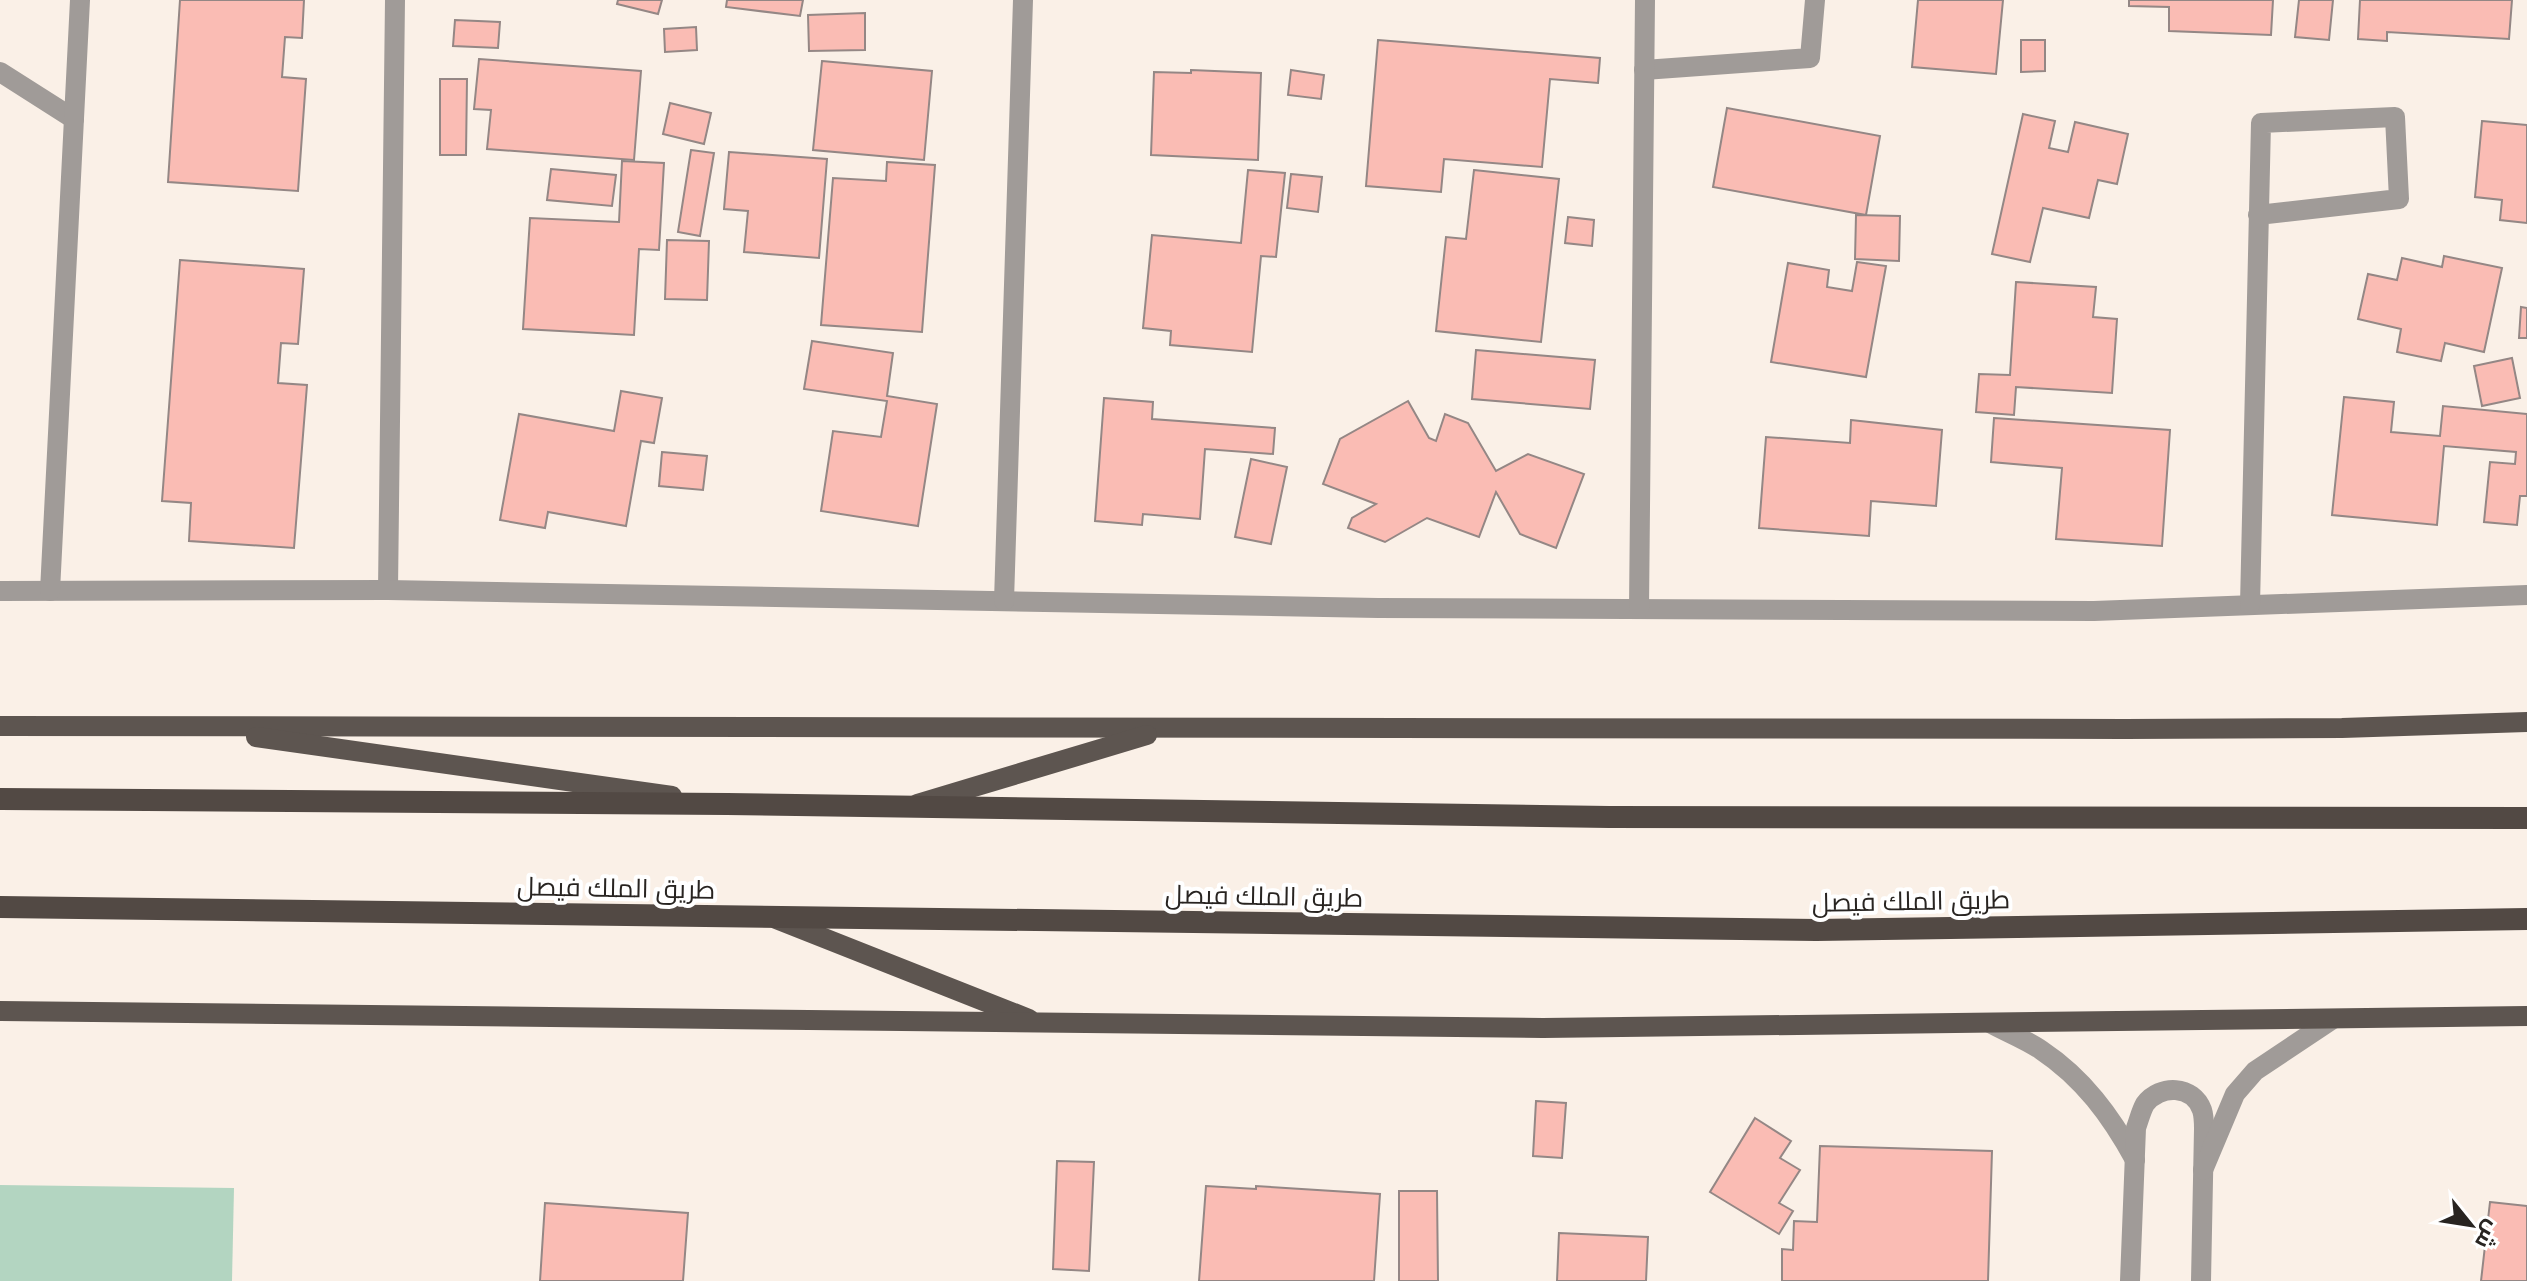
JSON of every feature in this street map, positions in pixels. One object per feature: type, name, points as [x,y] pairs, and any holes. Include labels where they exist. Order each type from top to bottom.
[{"type":"highway","points":[[0,799],[909,806],[1609,817],[2527,818]]},
{"type":"highway","name":"طريق الملك فيصل","points":[[0,907],[1816,930],[2527,919]]},
{"type":"main road","points":[[10,726],[2295,728],[2527,722]]},
{"type":"main road","points":[[10,726],[261,738],[727,804]]},
{"type":"main road","points":[[909,806],[1170,728]]},
{"type":"main road","points":[[774,918],[1040,1023]]},
{"type":"main road","points":[[0,1011],[1528,1028],[2527,1016]]},
{"type":"street","points":[[50,591],[80,0]]},
{"type":"street","points":[[388,590],[395,0]]},
{"type":"street","points":[[1004,601],[1023,0]]},
{"type":"street","points":[[1639,609],[1645,0]]},
{"type":"street","points":[[1644,70],[1810,58],[1815,0]]},
{"type":"street","points":[[0,72],[74,119]]},
{"type":"street","points":[[2250,605],[2258,215],[2261,123],[2395,117],[2399,199],[2258,215]]},
{"type":"street","points":[[0,591],[388,590],[1362,608],[2094,611],[2527,595]]},
{"type":"street","points":[[2203,1170],[2235,1094],[2255,1071],[2333,1019]]},
{"type":"street","points":[[1990,1023],[2040,1049],[2079,1081],[2115,1125],[2136,1161]]},
{"type":"street","points":[[2130,1281],[2136,1128],[2143,1106],[2156,1094],[2172,1089],[2188,1094],[2202,1108],[2201,1281]]},
{"type":"green space","points":[[0,1185],[234,1188],[232,1281],[0,1281]]},
{"type":"building","points":[[180,0],[304,0],[302,38],[285,37],[282,77],[306,79],[298,191],[168,182]]},
{"type":"building","points":[[618,0],[662,0],[658,14],[617,4]]},
{"type":"building","points":[[727,0],[803,0],[800,16],[726,7]]},
{"type":"building","points":[[1918,0],[2003,0],[1996,74],[1912,67]]},
{"type":"building","points":[[2129,0],[2273,0],[2271,35],[2169,31],[2169,7],[2129,6]]},
{"type":"building","points":[[2299,0],[2333,0],[2329,40],[2295,37]]},
{"type":"building","points":[[2360,0],[2512,0],[2509,39],[2387,32],[2387,41],[2358,39]]},
{"type":"building","points":[[865,13],[865,50],[809,51],[808,15]]},
{"type":"building","points":[[455,20],[500,22],[498,48],[453,46]]},
{"type":"building","points":[[696,27],[697,50],[665,52],[664,29]]},
{"type":"building","points":[[1378,40],[1600,58],[1598,83],[1550,79],[1542,167],[1444,159],[1441,192],[1366,186]]},
{"type":"building","points":[[2021,40],[2045,40],[2045,71],[2021,72]]},
{"type":"building","points":[[479,59],[641,71],[634,160],[487,149],[491,110],[474,109]]},
{"type":"building","points":[[822,61],[932,71],[924,160],[813,150]]},
{"type":"building","points":[[1191,70],[1261,73],[1258,160],[1151,155],[1154,72],[1191,73]]},
{"type":"building","points":[[1291,70],[1324,75],[1321,99],[1288,95]]},
{"type":"building","points":[[440,79],[467,79],[466,155],[440,155]]},
{"type":"building","points":[[670,103],[711,113],[704,144],[663,134]]},
{"type":"building","points":[[1727,108],[1880,136],[1866,215],[1713,187]]},
{"type":"building","points":[[2023,114],[2055,121],[2049,148],[2068,152],[2075,122],[2128,134],[2117,184],[2098,180],[2089,218],[2043,208],[2030,262],[1992,254]]},
{"type":"building","points":[[2482,121],[2527,125],[2527,223],[2500,220],[2502,200],[2475,197]]},
{"type":"building","points":[[691,150],[714,153],[700,236],[678,232]]},
{"type":"building","points":[[729,152],[827,159],[819,258],[744,252],[748,211],[724,209]]},
{"type":"building","points":[[622,161],[664,163],[659,250],[639,249],[634,335],[523,329],[530,218],[619,222]]},
{"type":"building","points":[[887,162],[935,165],[922,332],[821,325],[833,178],[886,181]]},
{"type":"building","points":[[551,169],[616,175],[612,206],[547,200]]},
{"type":"building","points":[[1248,170],[1285,173],[1276,257],[1261,256],[1252,352],[1170,345],[1171,331],[1143,328],[1152,235],[1241,243]]},
{"type":"building","points":[[1474,170],[1559,179],[1541,342],[1436,331],[1446,237],[1466,239]]},
{"type":"building","points":[[1291,174],[1322,177],[1318,212],[1287,208]]},
{"type":"building","points":[[1856,215],[1900,216],[1899,261],[1855,259]]},
{"type":"building","points":[[1568,217],[1594,220],[1592,246],[1565,243]]},
{"type":"building","points":[[667,240],[709,241],[707,300],[665,299]]},
{"type":"building","points":[[2444,256],[2502,268],[2484,352],[2445,343],[2441,361],[2397,352],[2401,329],[2358,319],[2368,274],[2397,280],[2402,258],[2442,267]]},
{"type":"building","points":[[180,260],[304,269],[298,344],[281,343],[278,383],[307,385],[294,548],[189,541],[191,503],[162,501]]},
{"type":"building","points":[[1857,262],[1886,266],[1866,377],[1771,362],[1788,263],[1829,270],[1827,287],[1852,291]]},
{"type":"building","points":[[2016,282],[2096,287],[2093,317],[2117,319],[2112,393],[2016,387],[2014,415],[1976,412],[1979,374],[2010,375]]},
{"type":"building","points":[[2521,307],[2527,308],[2527,338],[2519,338]]},
{"type":"building","points":[[812,341],[893,353],[887,396],[937,404],[918,526],[821,511],[833,431],[881,437],[887,401],[804,389]]},
{"type":"building","points":[[1476,350],[1595,360],[1590,409],[1472,399]]},
{"type":"building","points":[[2512,358],[2520,398],[2482,406],[2474,366]]},
{"type":"building","points":[[621,391],[662,398],[654,443],[641,441],[626,526],[548,512],[545,528],[500,520],[519,414],[614,431]]},
{"type":"building","points":[[2344,397],[2394,402],[2391,432],[2440,436],[2443,406],[2527,414],[2527,496],[2520,496],[2517,525],[2484,522],[2490,462],[2515,464],[2516,452],[2444,446],[2437,525],[2332,515]]},
{"type":"building","points":[[1104,398],[1153,402],[1152,419],[1275,428],[1273,454],[1205,449],[1200,519],[1143,514],[1142,525],[1095,521]]},
{"type":"building","points":[[1408,401],[1429,438],[1436,441],[1445,414],[1468,423],[1496,471],[1528,454],[1584,474],[1556,548],[1520,534],[1496,492],[1479,537],[1427,518],[1385,542],[1348,528],[1352,518],[1376,504],[1323,484],[1340,439]]},
{"type":"building","points":[[1994,418],[2170,430],[2162,546],[2056,539],[2062,468],[1991,462]]},
{"type":"building","points":[[1851,420],[1942,430],[1936,506],[1871,501],[1869,536],[1759,528],[1766,437],[1850,443]]},
{"type":"building","points":[[662,452],[707,456],[703,490],[659,486]]},
{"type":"building","points":[[1251,459],[1287,467],[1271,544],[1235,537]]},
{"type":"building","points":[[1536,1101],[1566,1103],[1562,1158],[1533,1156]]},
{"type":"building","points":[[1755,1118],[1791,1141],[1780,1158],[1800,1170],[1779,1203],[1793,1211],[1779,1234],[1710,1192]]},
{"type":"building","points":[[1820,1146],[1992,1151],[1988,1281],[1782,1281],[1782,1249],[1793,1250],[1794,1221],[1817,1222]]},
{"type":"building","points":[[1057,1161],[1094,1162],[1089,1271],[1053,1269]]},
{"type":"building","points":[[1206,1186],[1380,1194],[1374,1281],[1199,1281]]},
{"type":"building","points":[[1399,1191],[1437,1191],[1438,1281],[1399,1281]]},
{"type":"building","points":[[2490,1202],[2527,1206],[2527,1281],[2481,1281]]},
{"type":"building","points":[[545,1203],[688,1213],[683,1281],[540,1281]]},
{"type":"building","points":[[1559,1233],[1648,1237],[1646,1281],[1557,1281]]}]
